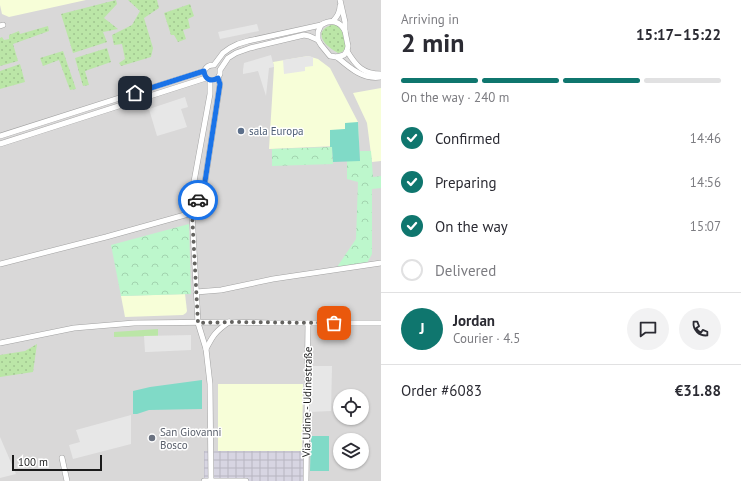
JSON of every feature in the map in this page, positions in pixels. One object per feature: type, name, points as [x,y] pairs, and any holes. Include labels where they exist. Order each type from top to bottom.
[{"type":"street","points":[[214,65],[223,53],[238,44],[333,21],[340,11],[340,0]]},
{"type":"street","points":[[321,25],[318,32],[318,40],[321,45],[330,56],[337,57],[344,55],[348,46],[344,29],[344,14],[340,0]]},
{"type":"street","points":[[333,21],[338,23],[344,29]]},
{"type":"street","points":[[192,213],[204,186],[220,84],[218,78],[220,70],[228,58],[242,50],[304,35],[318,40]]},
{"type":"street","points":[[347,51],[357,66],[365,71],[381,74]]},
{"type":"street","points":[[337,57],[360,74],[367,77],[381,77]]},
{"type":"street","points":[[0,136],[204,71],[206,67],[210,65],[218,67],[220,70]]},
{"type":"street","points":[[204,71],[204,74],[208,79],[210,94],[193,187],[192,213],[198,323],[206,349],[210,384],[211,481]]},
{"type":"street","points":[[0,144],[208,79],[214,80],[218,78]]},
{"type":"street","points":[[195,176],[204,186]]},
{"type":"street","points":[[193,193],[204,186]]},
{"type":"street","points":[[0,264],[192,213]]},
{"type":"street","points":[[196,292],[221,290],[320,271],[381,263]]},
{"type":"street","points":[[206,349],[214,333],[230,322]]},
{"type":"street","points":[[0,343],[74,328],[134,323],[381,323]]},
{"type":"street","name":"Via Udine - Udinestraße","points":[[306,481],[308,323]]},
{"type":"street","points":[[62,458],[68,481]]},
{"type":"street","points":[[204,481],[246,481]]},
{"type":"shaded area","points":[[0,0],[381,0],[381,481],[0,481]]},
{"type":"shaded area","points":[[0,0],[86,0],[9,17],[2,14]]},
{"type":"shaded area","points":[[257,24],[259,31],[220,39],[218,32]]},
{"type":"shaded area","points":[[271,55],[274,67],[269,68],[266,96],[258,71],[243,74],[243,70],[244,63]]},
{"type":"shaded area","points":[[308,56],[318,59],[330,68],[358,122],[359,145],[269,149],[274,67],[273,62]]},
{"type":"shaded area","points":[[308,56],[313,57],[313,66],[305,67],[305,71],[284,74],[283,60]]},
{"type":"shaded area","points":[[381,88],[381,161],[372,162],[367,123],[353,93]]},
{"type":"shaded area","points":[[185,97],[188,107],[181,109],[187,127],[157,136],[149,109]]},
{"type":"shaded area","points":[[358,122],[360,161],[333,162],[332,147],[330,147],[330,130],[345,129],[345,123]]},
{"type":"shaded area","points":[[185,294],[187,311],[183,315],[125,317],[121,296]]},
{"type":"shaded area","points":[[191,335],[191,350],[145,352],[144,336]]},
{"type":"shaded area","points":[[309,366],[332,366],[331,411],[309,412]]},
{"type":"shaded area","points":[[202,380],[202,409],[149,410],[133,414],[133,391],[150,387]]},
{"type":"shaded area","points":[[218,384],[303,384],[302,451],[218,452]]},
{"type":"shaded area","points":[[131,415],[131,444],[73,459],[69,445],[80,442],[76,430]]},
{"type":"shaded area","points":[[311,436],[329,436],[329,471],[310,471]]},
{"type":"shaded area","points":[[0,437],[16,474],[0,478]]},
{"type":"shaded area","points":[[204,451],[309,451],[309,481],[204,481]]},
{"type":"green space","points":[[116,0],[117,4],[104,18],[118,29],[103,32],[107,42],[73,53],[61,14]]},
{"type":"green space","points":[[128,0],[157,0],[159,8],[144,18],[153,48],[151,57],[121,66],[119,63],[125,59],[122,44],[114,45],[112,35],[132,25],[140,11]]},
{"type":"green space","points":[[190,4],[194,16],[188,19],[190,28],[183,30],[186,39],[178,42],[174,35],[171,35],[164,13]]},
{"type":"green space","points":[[335,24],[342,31],[345,42],[345,49],[338,53],[325,44],[322,37],[322,31],[324,29]]},
{"type":"green space","points":[[48,26],[49,31],[13,44],[18,61],[0,66],[0,38],[2,37],[4,40],[9,39],[9,35],[19,31],[20,34]]},
{"type":"green space","points":[[107,48],[111,62],[85,71],[89,85],[83,86],[75,58]]},
{"type":"green space","points":[[63,51],[76,89],[70,90],[59,60],[43,66],[40,58]]},
{"type":"green space","points":[[20,64],[25,82],[0,89],[0,71]]},
{"type":"green space","points":[[332,147],[333,164],[272,166],[272,149]]},
{"type":"green space","points":[[360,151],[371,151],[373,177],[381,176],[381,188],[372,189],[372,254],[367,263],[337,267],[356,239],[358,182],[347,179],[347,161],[360,161]]},
{"type":"green space","points":[[189,224],[191,294],[121,296],[111,245]]},
{"type":"green space","points":[[158,329],[158,336],[114,337],[114,332]]},
{"type":"green space","points":[[37,344],[33,372],[0,377],[0,355],[25,351]]},
{"type":"way so far","points":[[198,200],[192,213],[198,323],[334,323]]},
{"type":"place","name":"sala Europa","points":[[241,131]]},
{"type":"place","name":"San Giovanni Bosco","points":[[152,438]]},
{"type":"route","points":[[135,93],[204,71],[206,78],[210,80],[218,78],[220,84],[204,188],[198,200]]}]
